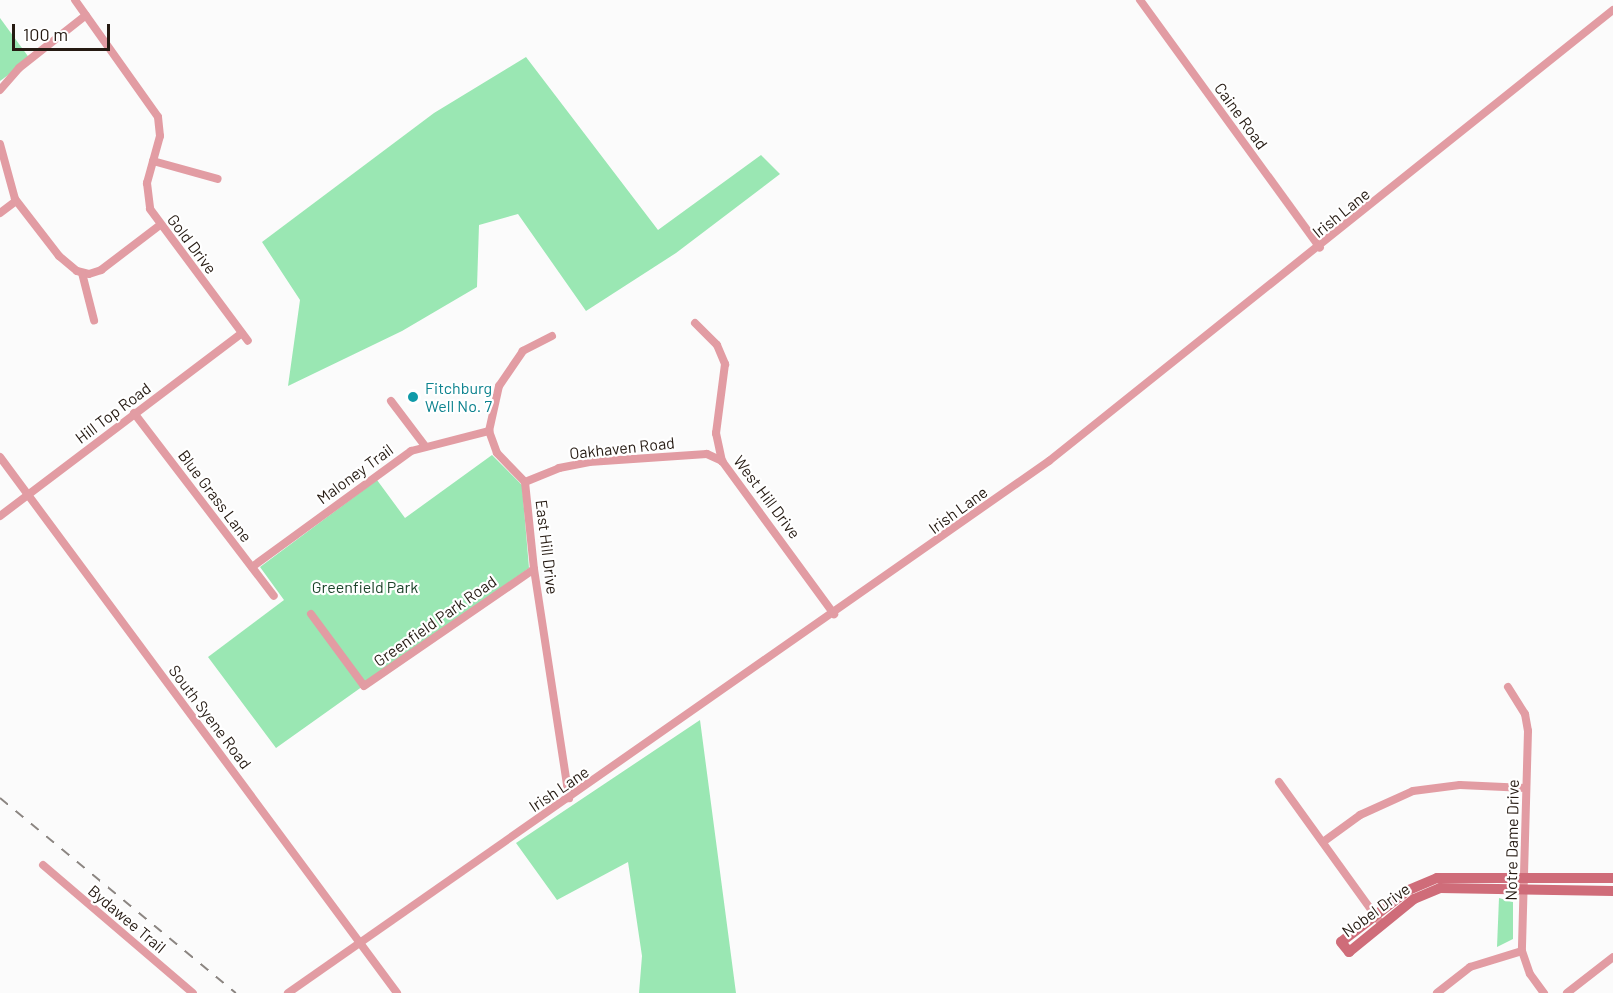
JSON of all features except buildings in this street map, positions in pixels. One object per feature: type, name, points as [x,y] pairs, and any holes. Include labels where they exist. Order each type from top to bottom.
[{"type":"street","name":"Gold Drive","points":[[75,0],[158,117],[160,136],[147,196],[160,225],[248,341]]},
{"type":"street","name":"Caine Road","points":[[1140,0],[1320,248]]},
{"type":"street","name":"Irish Lane","points":[[288,993],[834,614],[1049,461],[1320,248],[1613,10]]},
{"type":"street","points":[[0,90],[19,68],[87,15]]},
{"type":"street","points":[[0,144],[16,201],[59,256],[82,273],[94,320]]},
{"type":"street","points":[[153,161],[218,179]]},
{"type":"street","points":[[0,213],[16,201]]},
{"type":"street","points":[[82,273],[101,270],[160,225]]},
{"type":"street","name":"West Hill Drive","points":[[695,323],[717,345],[725,364],[716,433],[722,461],[834,614]]},
{"type":"street","name":"Hill Top Road","points":[[0,516],[242,333]]},
{"type":"street","points":[[489,431],[499,386],[524,351],[552,336]]},
{"type":"street","points":[[391,401],[424,446]]},
{"type":"street","name":"Blue Grass Lane","points":[[134,413],[274,596]]},
{"type":"street","name":"Maloney Trail","points":[[252,567],[375,474],[411,451],[489,431]]},
{"type":"street","name":"East Hill Drive","points":[[489,431],[497,453],[525,482],[534,569],[569,798]]},
{"type":"street","name":"Oakhaven Road","points":[[525,482],[559,468],[589,462],[707,454],[722,461]]},
{"type":"street","name":"South Syene Road","points":[[0,457],[397,993]]},
{"type":"street","name":"Greenfield Park Road","points":[[311,614],[364,686],[534,569]]},
{"type":"street","name":"Notre Dame Drive","points":[[1508,687],[1527,723],[1522,951],[1530,974],[1544,993]]},
{"type":"street","points":[[1279,782],[1383,925]]},
{"type":"street","points":[[1323,842],[1377,805],[1413,791],[1460,785],[1526,788]]},
{"type":"street","name":"Bydawee Trail","points":[[43,865],[193,993]]},
{"type":"street","name":"Nobel Drive","points":[[1613,879],[1524,877],[1422,882],[1341,942],[1349,952],[1414,899],[1449,881],[1524,889],[1613,891]]},
{"type":"street","points":[[1437,993],[1470,967],[1522,951]]},
{"type":"street","points":[[1567,993],[1613,957]]},
{"type":"green space","points":[[0,18],[30,59],[0,81]]},
{"type":"green space","points":[[526,57],[658,230],[761,155],[780,174],[676,253],[586,311],[518,214],[479,225],[477,287],[402,331],[288,386],[300,300],[262,242],[434,113]]},
{"type":"green space","name":"Greenfield Park","points":[[492,455],[522,485],[529,568],[276,748],[208,657],[284,600],[260,567],[377,480],[405,518]]},
{"type":"green space","points":[[700,720],[736,993],[639,993],[642,956],[628,862],[557,900],[516,843]]},
{"type":"green space","points":[[1499,898],[1513,902],[1513,939],[1497,947]]},
{"type":"railway","points":[[0,798],[236,993]]},
{"type":"place","name":"Fitchburg Well No. 7","points":[[413,397]]}]
